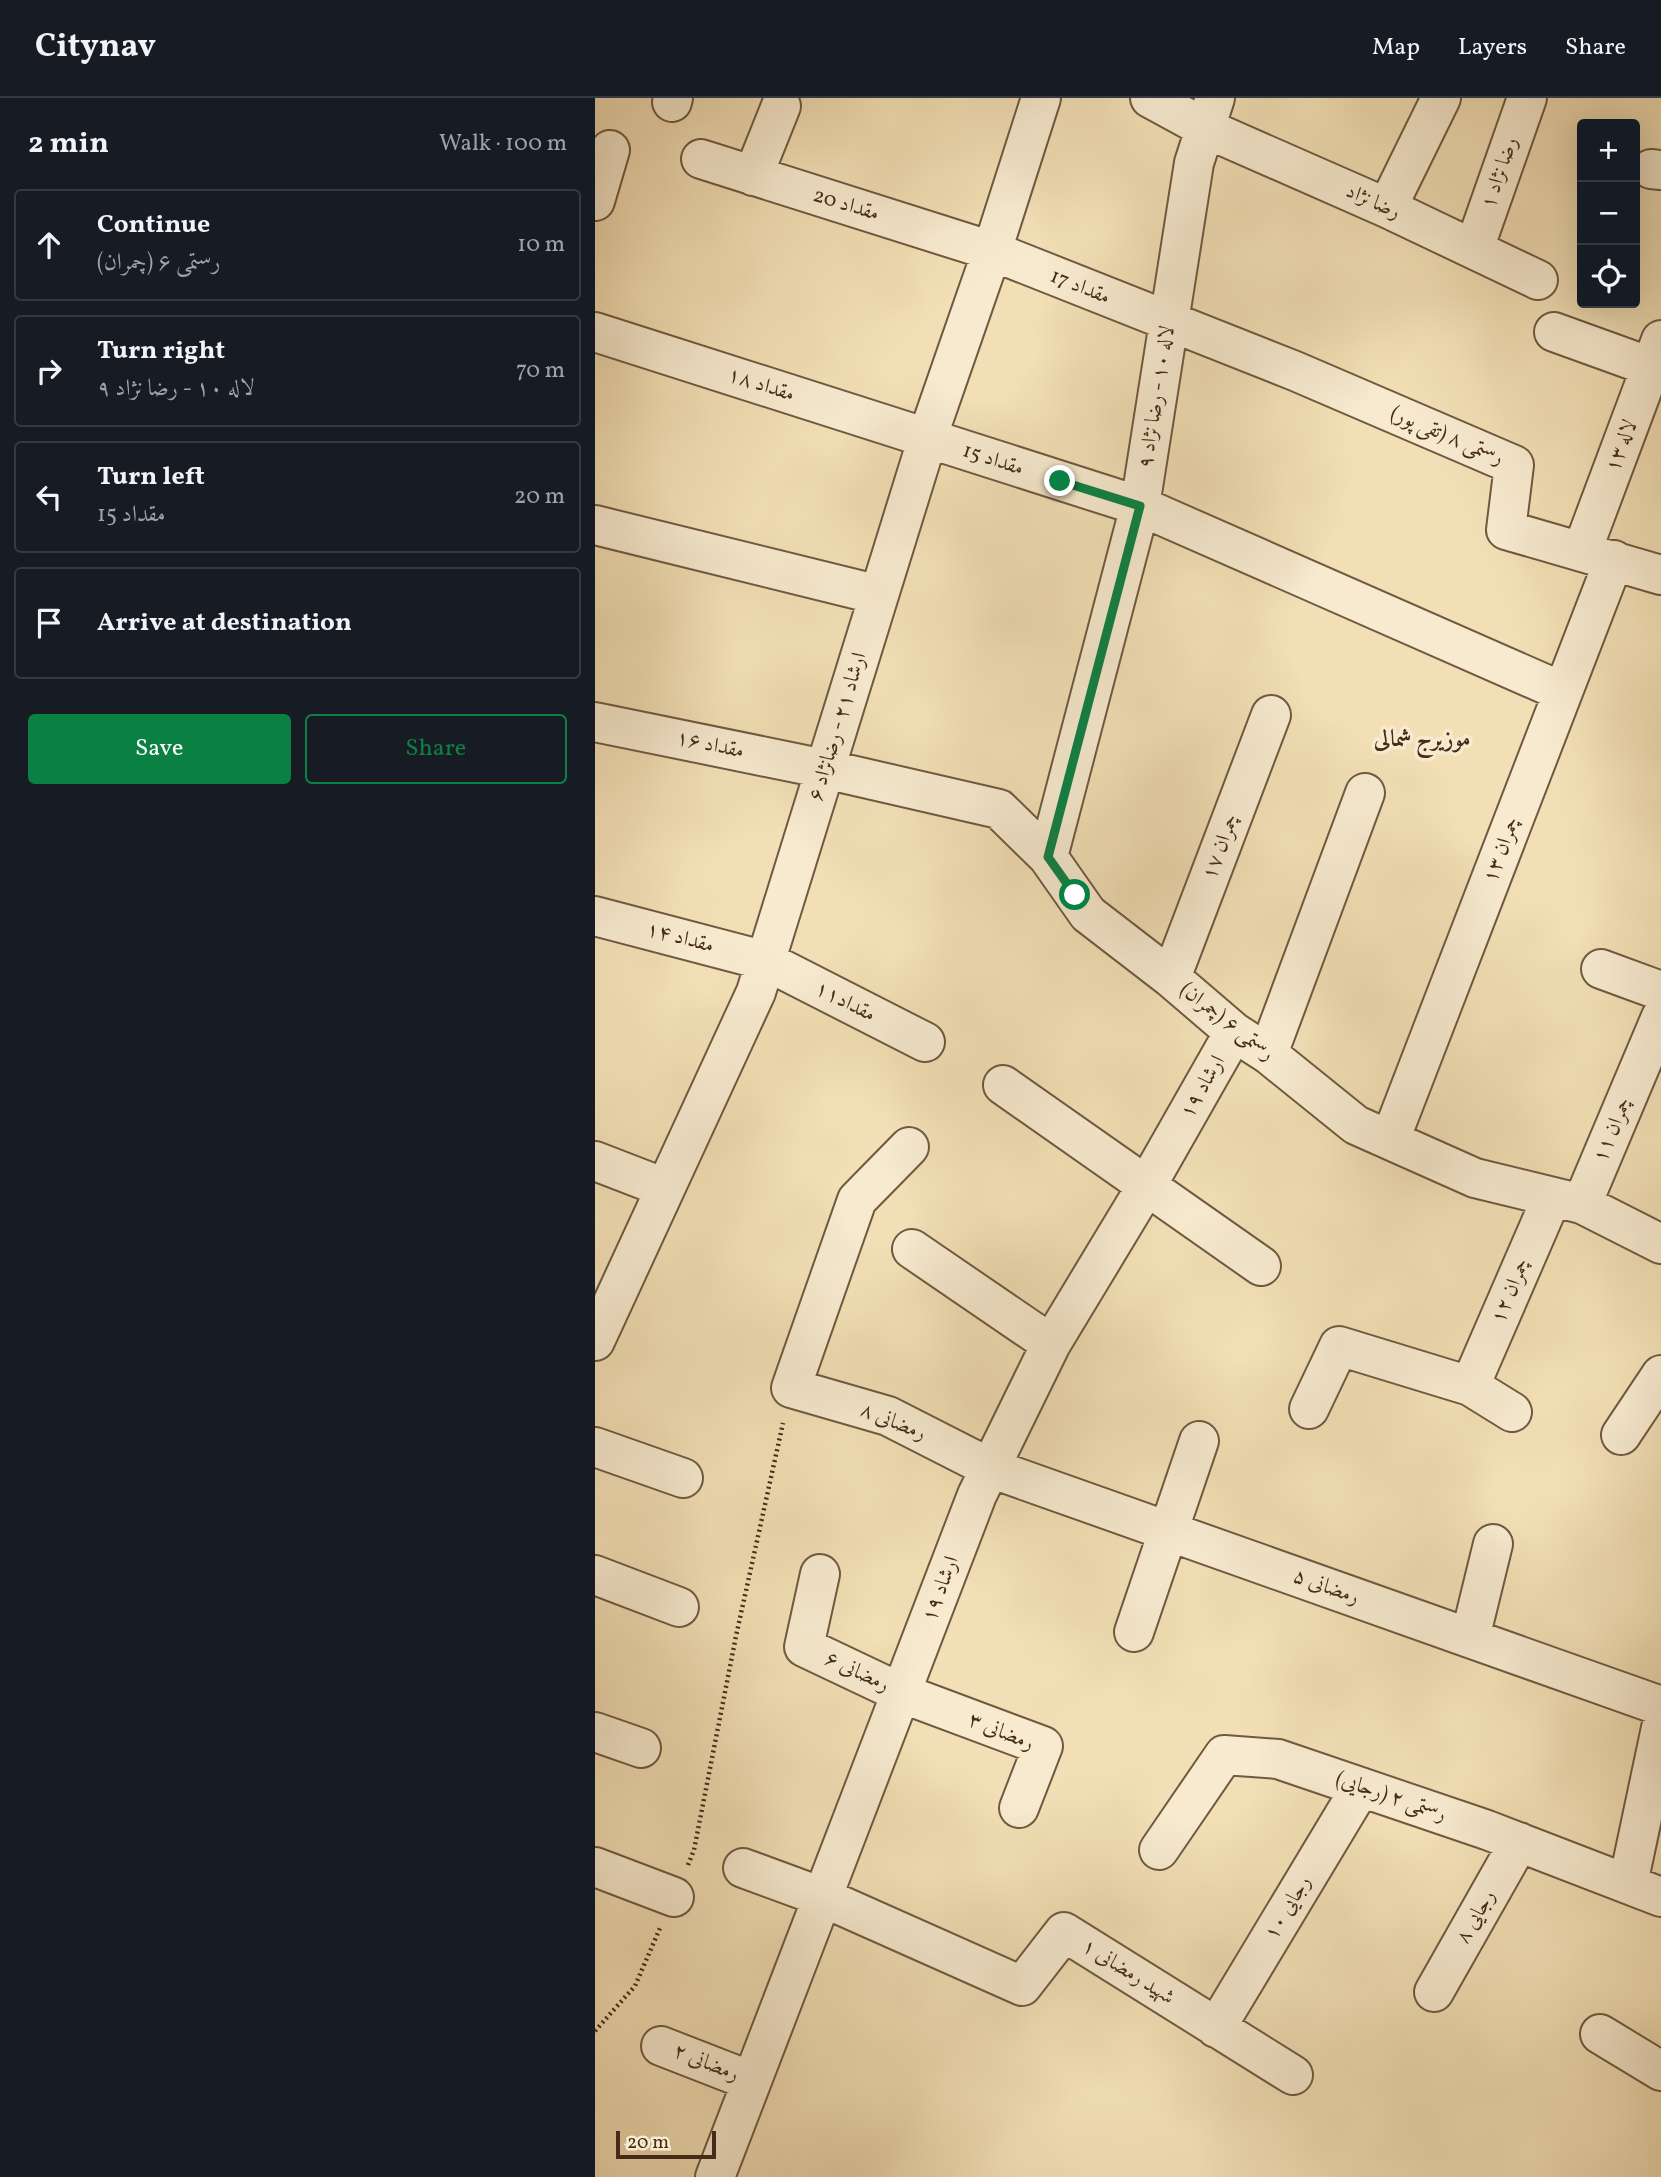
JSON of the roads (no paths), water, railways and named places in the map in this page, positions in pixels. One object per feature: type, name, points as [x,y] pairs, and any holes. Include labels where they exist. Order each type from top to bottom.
[{"type":"street","name":"ارشاد ۲۱ - رضانژاد ۶","points":[[595,1340],[756,992],[927,439],[1041,98]]},
{"type":"street","name":"رضا نژاد","points":[[1150,98],[1210,113],[1387,208],[1538,280]]},
{"type":"street","points":[[1387,208],[1441,98]]},
{"type":"street","name":"رضا نژاد ۱","points":[[1474,249],[1527,98]]},
{"type":"street","points":[[753,176],[781,106]]},
{"type":"street","name":"لاله ۱۰ - رضا نژاد ۹","points":[[1048,857],[1140,506],[1194,163],[1210,113]]},
{"type":"street","points":[[595,201],[610,150]]},
{"type":"street","name":"مقداد 20","points":[[701,159],[992,251]]},
{"type":"street","name":"مقداد 17","points":[[992,251],[1169,322]]},
{"type":"street","name":"رستمی ۸ (تقی پور)","points":[[1169,322],[1295,371],[1514,465],[1506,530],[1661,575]]},
{"type":"street","name":"مقداد ۱۸","points":[[595,332],[927,439]]},
{"type":"street","points":[[1554,332],[1656,354]]},
{"type":"street","name":"لاله ۱۳","points":[[1598,555],[1656,354]]},
{"type":"street","name":"مقداد 15","points":[[927,439],[1140,506],[1563,692]]},
{"type":"street","points":[[595,525],[879,595]]},
{"type":"street","name":"چمران ۱۳","points":[[1390,1140],[1563,692],[1598,555]]},
{"type":"street","name":"چمران ۱۷","points":[[1171,978],[1271,715]]},
{"type":"street","name":"مقداد ۱۶","points":[[595,722],[825,769]]},
{"type":"street","name":"رستمی ۶ (چمران)","points":[[825,769],[999,809],[1048,857],[1088,914],[1171,978],[1234,1032],[1268,1054],[1356,1125],[1475,1178],[1567,1200],[1661,1244]]},
{"type":"street","points":[[1268,1054],[1364,793]]},
{"type":"street","name":"مقداد ۱۴","points":[[595,916],[766,961]]},
{"type":"street","name":"مقداد۱۱","points":[[766,961],[925,1042]]},
{"type":"street","points":[[1601,969],[1661,991]]},
{"type":"street","name":"چمران ۱۱","points":[[1567,1200],[1661,1017]]},
{"type":"street","name":"ارشاد ۱۹","points":[[715,2177],[977,1495],[1051,1344],[1147,1185],[1234,1032]]},
{"type":"street","points":[[1003,1085],[1261,1266]]},
{"type":"street","name":"رمضانی ۸","points":[[909,1147],[857,1200],[791,1388],[888,1416],[991,1468]]},
{"type":"street","points":[[595,1161],[665,1188]]},
{"type":"street","name":"چمران ۱۲","points":[[1470,1386],[1567,1200]]},
{"type":"street","points":[[912,1248],[1051,1344]]},
{"type":"street","points":[[1309,1409],[1339,1346],[1470,1386],[1512,1412]]},
{"type":"street","points":[[1621,1435],[1661,1375]]},
{"type":"street","points":[[1134,1632],[1199,1441]]},
{"type":"street","points":[[595,1447],[683,1478]]},
{"type":"street","name":"رمضانی ۵","points":[[991,1468],[1661,1706]]},
{"type":"street","points":[[1471,1638],[1493,1544]]},
{"type":"street","name":"رمضانی ۶","points":[[820,1574],[804,1647],[901,1693]]},
{"type":"street","points":[[595,1575],[680,1607]]},
{"type":"street","name":"رمضانی ۳","points":[[901,1693],[1043,1746],[1019,1808]]},
{"type":"street","points":[[1644,1890],[1661,1728]]},
{"type":"street","points":[[595,1732],[641,1748]]},
{"type":"street","name":"رستمی ۲ (رجایی)","points":[[1159,1850],[1224,1755],[1278,1759],[1518,1842],[1644,1890]]},
{"type":"street","name":"رجایی ۱۰","points":[[1216,2028],[1361,1787]]},
{"type":"street","name":"رجایی ۸","points":[[1434,1992],[1518,1842]]},
{"type":"street","points":[[595,1867],[674,1897]]},
{"type":"street","points":[[743,1868],[822,1897]]},
{"type":"street","name":"شهید رمضانی ۱","points":[[822,1897],[1022,1986],[1064,1932],[1293,2076]]},
{"type":"street","points":[[1600,2034],[1661,2071]]},
{"type":"street","name":"رمضانی ۲","points":[[661,2046],[751,2081]]},
{"type":"district","name":"موزیرج شمالی","points":[[1422,740]]}]
